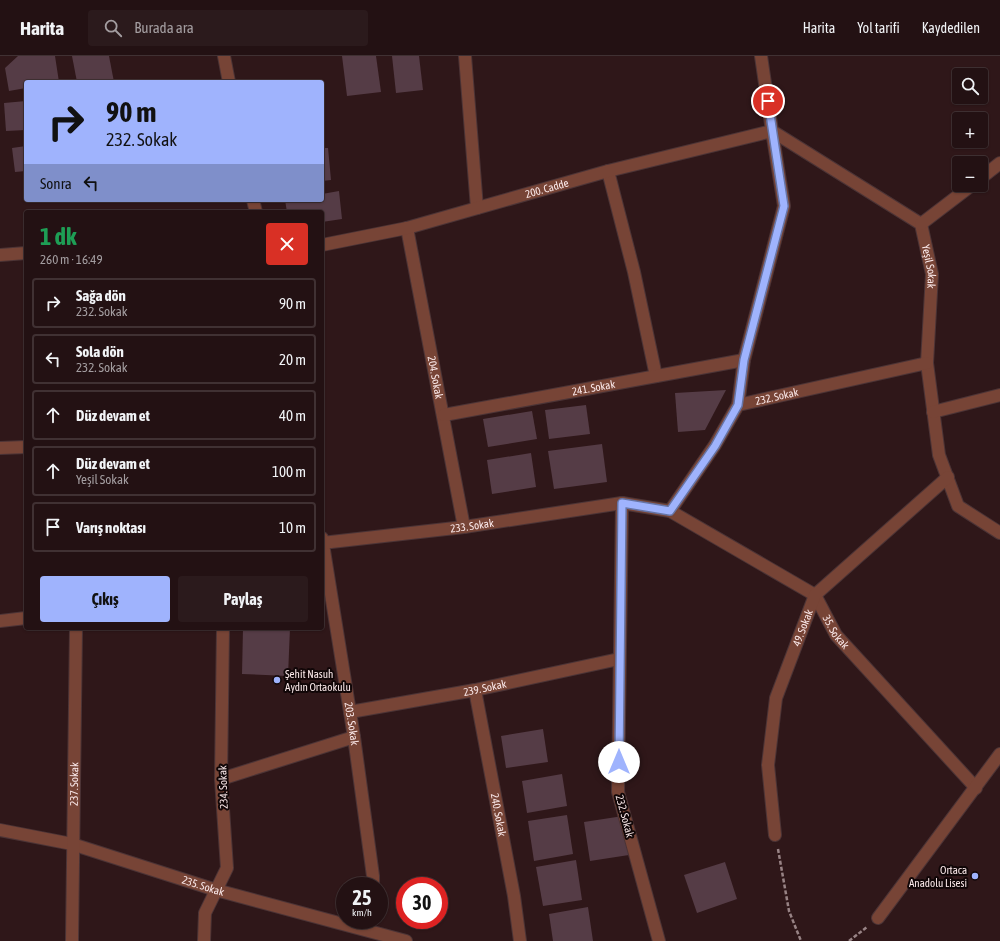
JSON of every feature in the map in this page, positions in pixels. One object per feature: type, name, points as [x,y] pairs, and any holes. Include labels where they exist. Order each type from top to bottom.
[{"type":"street","points":[[224,56],[229,80]]},
{"type":"street","points":[[465,56],[477,208]]},
{"type":"street","points":[[670,511],[715,446],[738,405],[744,360],[784,206],[761,56]]},
{"type":"street","points":[[772,131],[921,224],[963,192]]},
{"type":"street","name":"200. Cadde","points":[[324,245],[408,228],[608,171],[772,131]]},
{"type":"street","points":[[988,173],[1000,164]]},
{"type":"street","points":[[608,171],[634,272],[656,376]]},
{"type":"street","name":"Yeşil Sokak","points":[[921,224],[932,274],[927,363],[940,455],[958,506],[1000,532]]},
{"type":"street","name":"204. Sokak","points":[[408,228],[464,527]]},
{"type":"street","points":[[0,254],[24,253]]},
{"type":"street","name":"241. Sokak","points":[[444,415],[744,360]]},
{"type":"street","name":"232. Sokak","points":[[738,405],[927,363]]},
{"type":"street","points":[[933,412],[1000,396]]},
{"type":"street","points":[[0,448],[24,447]]},
{"type":"street","name":"49. Sokak","points":[[775,835],[768,764],[776,698],[815,595],[948,477]]},
{"type":"street","points":[[622,503],[670,511],[815,595]]},
{"type":"street","name":"232. Sokak","points":[[622,503],[618,792],[659,941]]},
{"type":"street","name":"233. Sokak","points":[[324,541],[464,527],[622,503]]},
{"type":"street","name":"203. Sokak","points":[[324,553],[354,737],[373,877]]},
{"type":"street","name":"35. Sokak","points":[[815,595],[836,635],[976,788]]},
{"type":"street","points":[[0,622],[24,618]]},
{"type":"street","name":"237. Sokak","points":[[72,941],[72,844],[76,630]]},
{"type":"street","name":"234. Sokak","points":[[204,941],[205,913],[227,868],[221,779],[223,630]]},
{"type":"street","name":"239. Sokak","points":[[350,712],[475,690],[619,659]]},
{"type":"street","name":"240. Sokak","points":[[475,690],[514,896],[520,941]]},
{"type":"street","points":[[221,779],[354,737]]},
{"type":"street","points":[[878,918],[1000,754]]},
{"type":"street","name":"235. Sokak","points":[[0,830],[72,844],[216,890],[336,918]]},
{"type":"street","name":"235. Sokak","points":[[378,929],[406,941]]},
{"type":"path","points":[[775,835],[789,911],[801,941]]},
{"type":"path","points":[[849,941],[878,918]]},
{"type":"building","points":[[18,56],[55,56],[59,80],[24,80],[24,88],[9,91],[5,68]]},
{"type":"building","points":[[72,56],[109,56],[114,80],[77,80]]},
{"type":"building","points":[[342,56],[376,56],[381,92],[347,96]]},
{"type":"building","points":[[392,56],[419,56],[423,90],[396,93]]},
{"type":"building","points":[[24,101],[24,130],[6,131],[4,103]]},
{"type":"building","points":[[24,146],[24,171],[15,172],[12,148]]},
{"type":"building","points":[[324,148],[328,148],[331,180],[324,181]]},
{"type":"building","points":[[339,191],[342,219],[324,222],[324,210],[287,210],[285,202],[324,202],[324,194]]},
{"type":"building","points":[[726,390],[705,430],[678,432],[675,393]]},
{"type":"building","points":[[586,405],[590,434],[549,439],[545,410]]},
{"type":"building","points":[[532,411],[537,439],[488,447],[483,419]]},
{"type":"building","points":[[602,444],[607,482],[554,489],[548,451]]},
{"type":"building","points":[[531,453],[536,487],[492,494],[487,460]]},
{"type":"building","points":[[243,630],[290,630],[288,676],[242,674]]},
{"type":"building","points":[[543,729],[548,762],[506,768],[501,736]]},
{"type":"building","points":[[562,774],[567,806],[527,813],[522,781]]},
{"type":"building","points":[[567,815],[573,854],[534,861],[528,821]]},
{"type":"building","points":[[623,816],[629,855],[590,861],[584,822]]},
{"type":"building","points":[[576,860],[582,900],[543,906],[536,867]]},
{"type":"building","points":[[725,862],[737,899],[697,913],[684,875]]},
{"type":"building","points":[[588,907],[593,941],[553,941],[549,914]]},
{"type":"place","name":"Şehit Nasuh Aydın Ortaokulu","points":[[277,680]]},
{"type":"place","name":"Ortaca Anadolu Lisesi","points":[[975,876]]},
{"type":"route","points":[[619,762],[622,503],[670,511],[715,446],[738,405],[744,360],[784,206],[768,101]]}]
